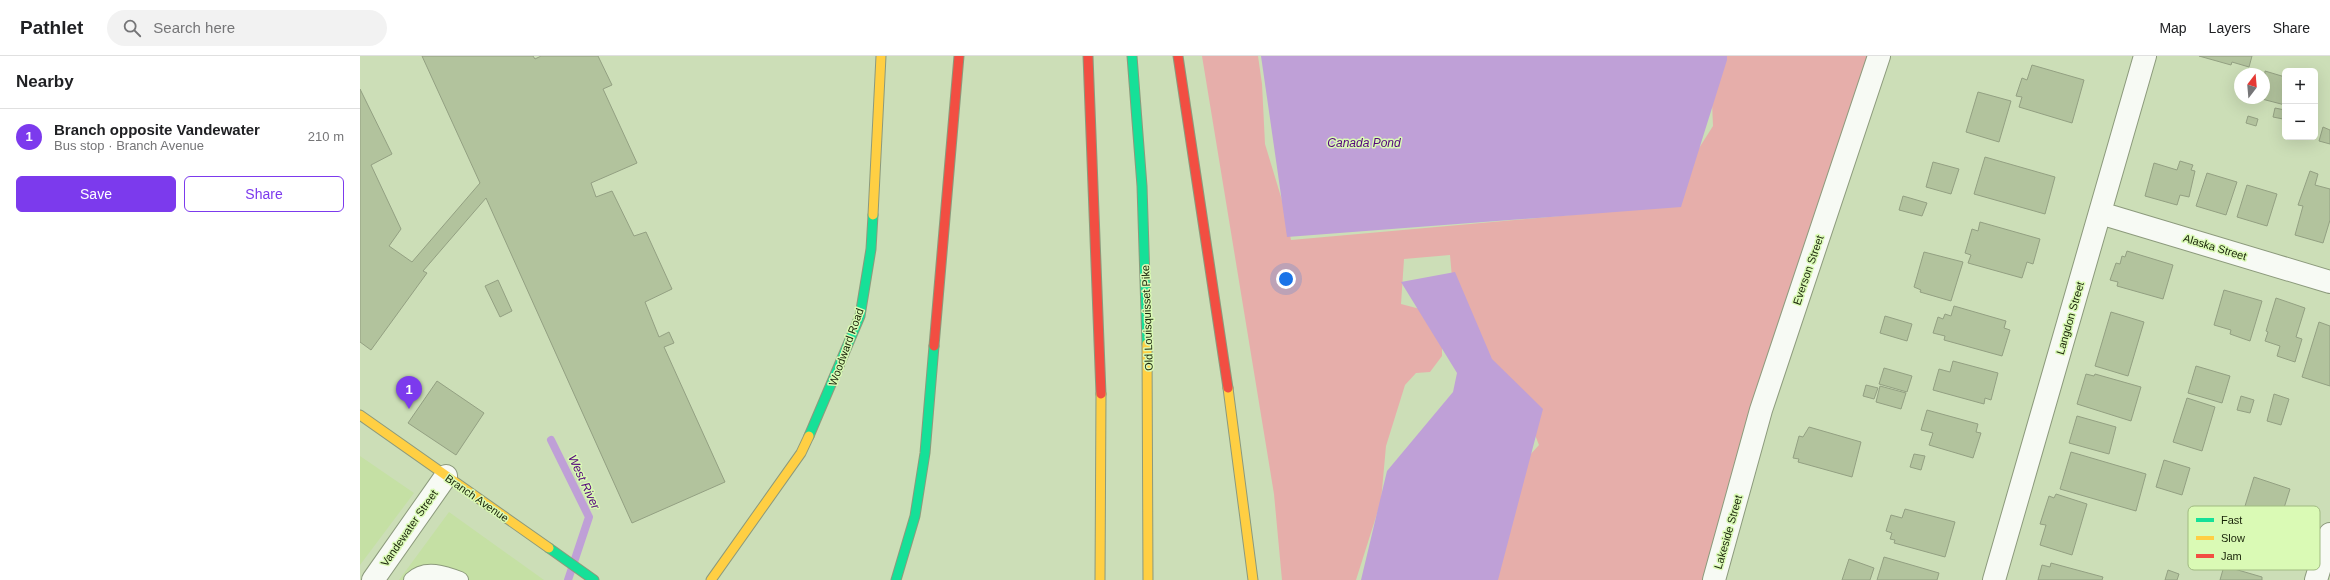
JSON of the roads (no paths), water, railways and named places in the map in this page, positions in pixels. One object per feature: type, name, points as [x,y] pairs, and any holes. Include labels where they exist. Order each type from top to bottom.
[{"type":"main road","name":"Woodward Road","points":[[711,580],[801,452],[835,378],[860,316],[871,249],[882,56]]},
{"type":"main road","points":[[896,580],[914,516],[925,452],[959,56]]},
{"type":"main road","points":[[1088,56],[1101,387],[1100,580]]},
{"type":"main road","name":"Old Louisquisset Pike","points":[[1132,56],[1143,202],[1147,309],[1148,580]]},
{"type":"main road","points":[[1178,56],[1207,256],[1218,314],[1253,580]]},
{"type":"main road","name":"Branch Avenue","points":[[360,415],[592,579]]},
{"type":"street","name":"Everson Street","points":[[1742,485],[1762,410],[1879,56]]},
{"type":"street","name":"Langdon Street","points":[[1994,580],[2145,56]]},
{"type":"street","name":"Alaska Street","points":[[2100,213],[2330,282]]},
{"type":"street","name":"Vandewater Street","points":[[373,580],[446,476]]},
{"type":"street","name":"Lakeside Street","points":[[1714,580],[1742,485]]},
{"type":"street","points":[[2320,567],[2330,534]]},
{"type":"street","points":[[2316,580],[2319,570]]},
{"type":"lane","points":[[412,580],[423,573],[432,572],[448,575],[460,580]]},
{"type":"water","name":"Canada Pond","points":[[1261,56],[1727,56],[1727,60],[1681,207],[1287,237]]},
{"type":"water","points":[[1455,272],[1492,359],[1543,409],[1498,580],[1361,580],[1387,471],[1453,392],[1457,373],[1401,282]]},
{"type":"waterway","name":"West River","points":[[551,440],[589,517],[568,580]]},
{"type":"place","name":"Branch opposite Vandewater","points":[[409,409]]}]
